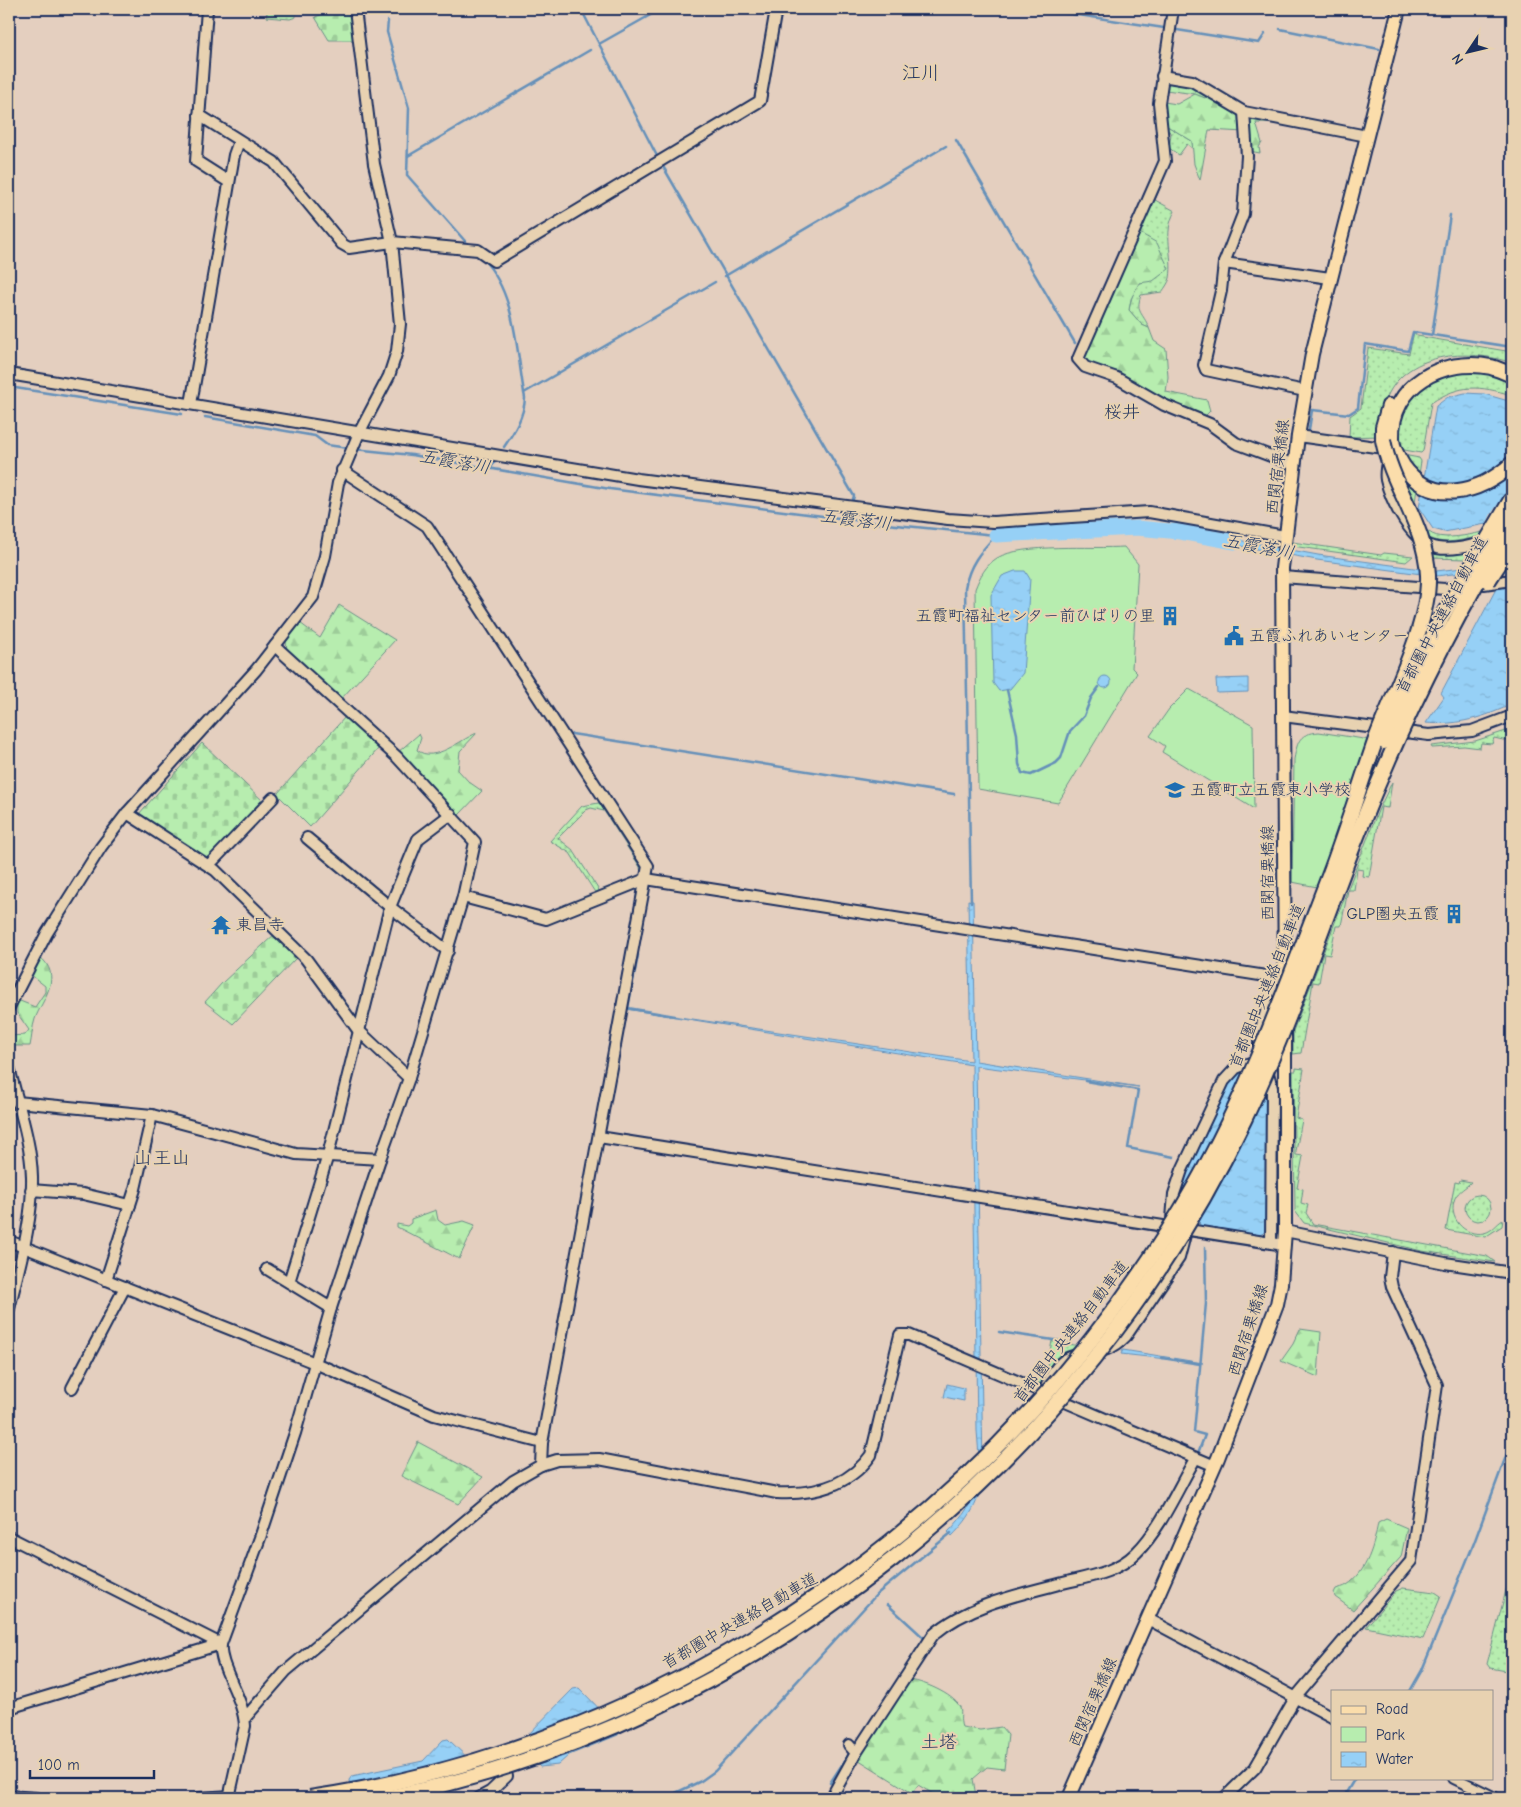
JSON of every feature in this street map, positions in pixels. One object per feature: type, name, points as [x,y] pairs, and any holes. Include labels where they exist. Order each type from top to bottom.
[{"type":"highway","points":[[1339,849],[1376,740],[1419,627],[1427,593],[1427,562],[1421,534],[1392,473],[1387,439],[1388,408],[1398,391],[1411,376],[1433,363],[1460,358],[1491,360],[1512,367]]},
{"type":"highway","points":[[1512,375],[1490,367],[1458,366],[1436,370],[1411,388],[1402,399],[1394,416],[1387,439],[1406,470],[1414,478],[1437,490],[1464,491],[1476,488],[1498,476],[1512,464]]},
{"type":"highway","name":"首都圏中央連絡自動車道","points":[[310,1798],[397,1782],[534,1741],[600,1716],[670,1683],[778,1623],[834,1586],[880,1552],[963,1482],[1014,1430],[1066,1371],[1110,1316],[1154,1254],[1196,1184],[1232,1115],[1270,1029],[1364,788],[1433,635],[1473,561],[1512,498]]},
{"type":"highway","name":"首都圏中央連絡自動車道","points":[[385,1798],[467,1779],[589,1736],[678,1698],[741,1663],[802,1626],[888,1563],[971,1492],[1024,1439],[1076,1381],[1165,1261],[1208,1191],[1244,1121],[1282,1035],[1358,834],[1399,736],[1434,664],[1512,522]]},
{"type":"highway","points":[[1434,664],[1451,643],[1512,544]]},
{"type":"main road","name":"西関宿栗橋線","points":[[1069,1798],[1215,1466],[1271,1324],[1281,1284],[1285,1231],[1279,978],[1283,716],[1282,560],[1305,391],[1330,278],[1399,9]]},
{"type":"street","points":[[207,9],[196,161],[229,182]]},
{"type":"street","points":[[9,1007],[47,933],[101,847],[127,813],[256,670],[313,598],[325,556],[332,510],[342,470],[389,376],[397,351],[399,304],[392,242],[374,164],[354,9]]},
{"type":"street","points":[[199,115],[274,162],[342,244],[348,248],[355,249],[392,242],[478,250],[494,261],[760,101],[776,9]]},
{"type":"street","points":[[1174,9],[1159,103],[1160,134],[1165,161],[1078,359],[1085,367],[1117,378],[1164,405],[1210,424],[1236,443],[1295,465]]},
{"type":"street","points":[[1162,76],[1192,81],[1244,112],[1367,136]]},
{"type":"street","points":[[1244,112],[1247,156],[1243,214],[1224,263],[1221,290],[1204,365],[1206,370],[1305,391]]},
{"type":"street","points":[[191,404],[229,182],[239,140]]},
{"type":"street","points":[[1224,263],[1330,278]]},
{"type":"street","points":[[9,374],[191,404],[358,436],[638,479],[948,519],[993,522],[1149,512],[1285,538]]},
{"type":"street","points":[[1298,436],[1390,450],[1385,474],[1388,488],[1414,536],[1435,548],[1453,549],[1512,538]]},
{"type":"street","points":[[342,470],[427,526],[648,866],[542,1443],[541,1465]]},
{"type":"street","points":[[1282,577],[1445,589],[1512,580]]},
{"type":"street","points":[[199,1798],[230,1797],[245,1718],[238,1693],[222,1657],[221,1644],[264,1526],[295,1433],[331,1308],[380,1159],[410,1078],[463,897],[475,842],[397,757],[275,646]]},
{"type":"street","points":[[1283,716],[1413,734],[1442,735],[1472,731],[1512,716]]},
{"type":"street","points":[[209,865],[273,798]]},
{"type":"street","points":[[127,813],[209,865],[306,959],[358,1030],[410,1078]]},
{"type":"street","points":[[289,1282],[328,1155],[390,907],[418,839],[451,814]]},
{"type":"street","points":[[307,838],[390,907],[448,951]]},
{"type":"street","points":[[463,897],[546,919],[646,880],[1279,978],[1259,1039],[1262,1058],[1270,1072],[1272,1088],[1271,1243]]},
{"type":"street","points":[[1172,1228],[1174,1194],[1182,1170],[1224,1081],[1236,1068],[1262,1058]]},
{"type":"street","points":[[9,1067],[30,1159],[31,1190],[23,1248],[9,1310]]},
{"type":"street","points":[[17,1102],[152,1115],[296,1154],[380,1159]]},
{"type":"street","points":[[106,1280],[130,1205],[152,1115]]},
{"type":"street","points":[[599,1137],[1284,1245]]},
{"type":"street","points":[[31,1190],[83,1194],[130,1205]]},
{"type":"street","points":[[1043,1394],[1052,1371],[1066,1358],[1078,1354],[1107,1351],[1116,1346],[1126,1336],[1179,1258],[1186,1230]]},
{"type":"street","points":[[1285,1231],[1445,1264],[1512,1273]]},
{"type":"street","points":[[9,1241],[315,1363],[434,1415],[542,1443]]},
{"type":"street","points":[[1224,1798],[1255,1768],[1295,1698],[1411,1561],[1438,1395],[1437,1385],[1392,1287],[1390,1277],[1393,1252]]},
{"type":"street","points":[[267,1269],[331,1308]]},
{"type":"street","points":[[72,1388],[125,1287]]},
{"type":"street","points":[[245,1718],[286,1672],[514,1481],[541,1465],[579,1458],[599,1459],[777,1494],[800,1495],[818,1491],[846,1478],[864,1464],[871,1455],[900,1335],[909,1335],[1043,1394],[1215,1466]]},
{"type":"street","points":[[831,1798],[854,1750],[932,1635],[949,1620],[975,1610],[1021,1594],[1110,1571],[1136,1553],[1148,1538],[1195,1459]]},
{"type":"street","points":[[9,1538],[221,1644]]},
{"type":"street","points":[[1148,1618],[1331,1716]]},
{"type":"street","points":[[9,1708],[221,1644]]},
{"type":"street","points":[[479,1798],[490,1792],[506,1776]]},
{"type":"street","points":[[1458,1780],[1495,1798]]},
{"type":"street","points":[[9,1796],[36,1798]]},
{"type":"green space","points":[[268,9],[295,9],[296,17],[290,19],[266,17]]},
{"type":"green space","points":[[337,9],[349,9],[355,40],[329,40],[315,17]]},
{"type":"green space","points":[[1170,80],[1187,83],[1208,94],[1205,98],[1195,94],[1166,90],[1164,96],[1164,124],[1192,141],[1193,149],[1187,144],[1179,155],[1169,148],[1171,134],[1167,128],[1165,129],[1161,126],[1164,83]]},
{"type":"green space","points":[[1195,94],[1205,98],[1208,94],[1232,108],[1240,117],[1244,132],[1209,130],[1200,180],[1194,164],[1192,141],[1164,124],[1164,102],[1177,104]]},
{"type":"green space","points":[[1250,117],[1289,124],[1256,123],[1262,143],[1259,147],[1260,153],[1249,151]]},
{"type":"green space","points":[[1171,161],[1155,200],[1175,211],[1169,228],[1170,278],[1162,292],[1141,295],[1139,309],[1149,328],[1142,325],[1129,310],[1137,286],[1144,281],[1138,232],[1166,168]]},
{"type":"green space","points":[[1138,232],[1157,243],[1169,269],[1153,281],[1139,283],[1131,299],[1129,310],[1142,325],[1149,328],[1154,341],[1166,349],[1168,377],[1166,392],[1207,400],[1210,411],[1205,416],[1091,368],[1084,355]]},
{"type":"green space","points":[[1414,332],[1417,336],[1512,352],[1512,363],[1495,358],[1458,355],[1422,363],[1406,372],[1394,385],[1385,402],[1379,436],[1349,437],[1350,416],[1361,408],[1368,348],[1409,354]]},
{"type":"green space","points":[[1476,371],[1512,380],[1512,395],[1480,388],[1461,389],[1452,392],[1431,403],[1423,451],[1421,453],[1399,449],[1398,418],[1416,389],[1446,374]]},
{"type":"green space","points":[[1393,453],[1419,458],[1421,461],[1414,509],[1422,525],[1429,532],[1436,536],[1446,537],[1469,535],[1512,524],[1490,533],[1447,542],[1431,539],[1420,533],[1417,531]]},
{"type":"green space","points":[[1292,542],[1381,555],[1384,553],[1413,556],[1406,562],[1292,546]]},
{"type":"green space","points":[[1124,547],[1138,564],[1132,668],[1137,673],[1058,803],[978,789],[975,589],[981,575],[997,558],[1008,553],[1023,550]]},
{"type":"green space","points":[[1428,547],[1473,548],[1466,559],[1431,558]]},
{"type":"green space","points":[[339,605],[395,640],[341,699],[287,651],[286,641],[300,623],[320,638]]},
{"type":"green space","points":[[1189,689],[1253,725],[1254,809],[1162,752],[1165,746],[1150,736],[1169,709]]},
{"type":"green space","points":[[345,717],[379,748],[310,827],[277,794]]},
{"type":"green space","points":[[1512,729],[1512,742],[1494,738],[1492,744],[1481,743],[1480,748],[1464,746],[1432,748],[1431,746],[1475,741]]},
{"type":"green space","points":[[1319,732],[1370,740],[1317,887],[1292,882],[1294,759],[1300,739],[1307,734]]},
{"type":"green space","points":[[477,733],[460,751],[458,770],[469,782],[482,791],[459,815],[397,753],[419,734],[421,738],[417,750],[424,754],[431,754],[447,749]]},
{"type":"green space","points":[[202,743],[264,802],[210,861],[138,815]]},
{"type":"green space","points":[[1392,782],[1388,808],[1381,807],[1369,877],[1362,876],[1363,870],[1357,869],[1354,890],[1348,890],[1341,926],[1336,926],[1330,955],[1324,954],[1319,983],[1313,982],[1301,1053],[1293,1054],[1293,1031],[1378,811]]},
{"type":"green space","points":[[604,802],[644,866],[641,874],[640,867],[604,811],[591,808],[586,810],[558,838],[573,850],[600,892],[596,894],[570,853],[550,841],[582,806]]},
{"type":"green space","points":[[277,932],[297,954],[296,958],[233,1024],[205,1002],[222,983]]},
{"type":"green space","points":[[39,956],[50,971],[51,979],[35,1019],[30,1046],[9,1046],[10,1036],[25,1035],[29,1030],[17,1013],[17,1003],[20,1001],[35,1007],[45,992],[45,986],[31,975],[31,971]]},
{"type":"green space","points":[[1296,1068],[1304,1069],[1296,1118],[1302,1120],[1296,1155],[1303,1156],[1297,1188],[1303,1189],[1301,1203],[1308,1205],[1306,1213],[1313,1224],[1487,1256],[1495,1262],[1422,1251],[1304,1223],[1295,1211],[1293,1071],[1296,1071]]},
{"type":"green space","points":[[1460,1180],[1471,1182],[1458,1193],[1453,1205],[1453,1212],[1459,1224],[1470,1232],[1477,1233],[1487,1232],[1503,1220],[1502,1226],[1485,1237],[1446,1230],[1455,1182],[1459,1183]]},
{"type":"green space","points":[[1478,1195],[1487,1199],[1491,1208],[1487,1217],[1478,1221],[1469,1217],[1465,1208],[1469,1199]]},
{"type":"green space","points":[[436,1210],[438,1220],[445,1225],[464,1221],[475,1225],[459,1259],[397,1227],[397,1224],[407,1226],[411,1223],[411,1219]]},
{"type":"green space","points":[[1300,1329],[1321,1332],[1318,1377],[1281,1361],[1293,1344]]},
{"type":"green space","points":[[1052,1341],[1080,1346],[1042,1387],[1034,1384],[1047,1367]]},
{"type":"green space","points":[[418,1442],[483,1477],[458,1504],[401,1476]]},
{"type":"green space","points":[[1386,1519],[1407,1528],[1401,1557],[1353,1610],[1335,1597],[1334,1593],[1336,1589],[1347,1585],[1360,1573],[1372,1549],[1378,1523]]},
{"type":"green space","points":[[1512,1567],[1512,1672],[1490,1668],[1487,1664]]},
{"type":"green space","points":[[1403,1588],[1435,1592],[1441,1596],[1423,1639],[1366,1627],[1396,1591]]},
{"type":"green space","points":[[907,1680],[928,1685],[951,1697],[960,1707],[962,1727],[980,1730],[1001,1727],[1008,1735],[1004,1769],[987,1767],[973,1779],[976,1796],[980,1798],[940,1798],[918,1785],[912,1793],[856,1758]]},
{"type":"water","points":[[1465,393],[1484,394],[1512,402],[1512,519],[1444,532],[1433,529],[1419,508],[1436,406],[1448,397]]},
{"type":"water","points":[[1216,536],[1318,555],[1436,571],[1481,566],[1479,571],[1436,576],[1317,560],[1214,541]]},
{"type":"water","points":[[1015,571],[1025,571],[1030,579],[1023,673],[1010,689],[999,691],[993,683],[991,595],[1002,576]]},
{"type":"water","points":[[1512,586],[1512,704],[1492,713],[1460,722],[1426,723],[1444,697],[1441,693],[1496,589]]},
{"type":"water","points":[[1103,676],[1107,676],[1111,682],[1107,688],[1103,688],[1099,684],[1099,680]]},
{"type":"water","points":[[1248,678],[1248,692],[1217,693],[1216,679]]},
{"type":"water","points":[[968,900],[973,901],[976,1061],[1139,1087],[976,1066],[983,1469],[981,1488],[975,1505],[965,1521],[952,1536],[948,1532],[967,1509],[973,1497],[979,1461],[972,1065],[626,1009],[971,1061]]},
{"type":"water","points":[[1257,1064],[1264,1071],[1267,1090],[1265,1232],[1260,1235],[1200,1226],[1199,1221],[1183,1224],[1177,1199],[1189,1161],[1231,1079],[1238,1072]]},
{"type":"water","points":[[1123,1350],[1203,1363],[1121,1354]]},
{"type":"water","points":[[947,1384],[964,1388],[964,1401],[944,1397]]},
{"type":"water","points":[[579,1688],[619,1729],[618,1735],[569,1755],[558,1765],[540,1767],[518,1745],[573,1689]]},
{"type":"water","points":[[448,1739],[477,1767],[478,1772],[465,1785],[445,1784],[428,1792],[425,1798],[362,1798],[350,1788],[349,1780],[352,1776],[423,1761],[443,1740]]},
{"type":"pier","points":[[1512,485],[1512,521],[1485,527],[1491,514]]},
{"type":"waterway","points":[[581,9],[658,158]]},
{"type":"waterway","points":[[599,44],[661,9]]},
{"type":"waterway","points":[[1039,9],[1164,28]]},
{"type":"waterway","points":[[388,21],[387,32],[409,108],[407,175],[465,241]]},
{"type":"waterway","points":[[1280,29],[1379,49]]},
{"type":"waterway","points":[[1177,30],[1259,43],[1265,34]]},
{"type":"waterway","points":[[408,156],[590,50]]},
{"type":"waterway","points":[[956,140],[1075,343]]},
{"type":"waterway","points":[[725,276],[946,146]]},
{"type":"waterway","points":[[661,163],[854,496],[853,499]]},
{"type":"waterway","points":[[1432,335],[1450,215]]},
{"type":"waterway","points":[[482,258],[494,272],[509,306],[517,343],[525,398],[521,418],[504,447]]},
{"type":"waterway","points":[[524,393],[715,282]]},
{"type":"waterway","points":[[1309,430],[1312,410],[1349,414],[1358,408],[1365,344],[1408,351],[1413,332],[1512,347]]},
{"type":"waterway","name":"五霞落川","points":[[9,387],[182,414]]},
{"type":"waterway","name":"五霞落川","points":[[205,417],[315,436],[327,445],[348,448]]},
{"type":"waterway","name":"五霞落川","points":[[354,449],[412,455],[610,489],[886,524],[995,535]]},
{"type":"waterway","points":[[490,469],[496,460]]},
{"type":"waterway","name":"五霞落川","points":[[996,535],[1137,528],[1180,532],[1235,542]]},
{"type":"waterway","points":[[971,902],[965,588],[969,572],[976,559],[996,535]]},
{"type":"waterway","name":"五霞落川","points":[[1488,568],[1512,563]]},
{"type":"waterway","points":[[1007,690],[1017,734],[1019,764],[1022,773],[1031,775],[1056,763],[1061,758],[1070,731],[1084,716],[1091,698],[1099,687]]},
{"type":"waterway","points":[[572,734],[954,794]]},
{"type":"waterway","points":[[602,805],[642,867],[642,871]]},
{"type":"waterway","points":[[627,952],[638,890]]},
{"type":"waterway","points":[[638,955],[628,1008],[675,1016]]},
{"type":"waterway","points":[[1085,1081],[1138,1090],[1128,1148],[1174,1157]]},
{"type":"waterway","points":[[1198,1453],[1205,1435],[1194,1432],[1206,1303],[1205,1247]]},
{"type":"waterway","points":[[999,1332],[1067,1342]]},
{"type":"waterway","points":[[1162,1358],[1200,1364]]},
{"type":"waterway","points":[[1411,1690],[1422,1670],[1474,1543],[1512,1440]]},
{"type":"waterway","points":[[665,1798],[701,1781],[715,1771],[877,1594],[951,1533]]},
{"type":"waterway","points":[[887,1604],[924,1638],[920,1646]]},
{"type":"waterway","points":[[830,1783],[851,1751]]},
{"type":"waterway","points":[[1347,1798],[1346,1793],[1354,1780]]},
{"type":"place","name":"五霞町福祉センター前ひばりの里","points":[[1170,616]]},
{"type":"place","name":"五霞ふれあいセンター","points":[[1234,636]]},
{"type":"place","name":"五霞町立五霞東小学校","points":[[1175,790]]},
{"type":"place","name":"GLP圏央五霞","points":[[1454,914]]},
{"type":"place","name":"東昌寺","points":[[221,925]]},
{"type":"district","name":"江川","points":[[921,73]]},
{"type":"district","name":"桜井","points":[[1122,412]]},
{"type":"district","name":"山王山","points":[[162,1158]]},
{"type":"district","name":"土塔","points":[[939,1742]]}]
